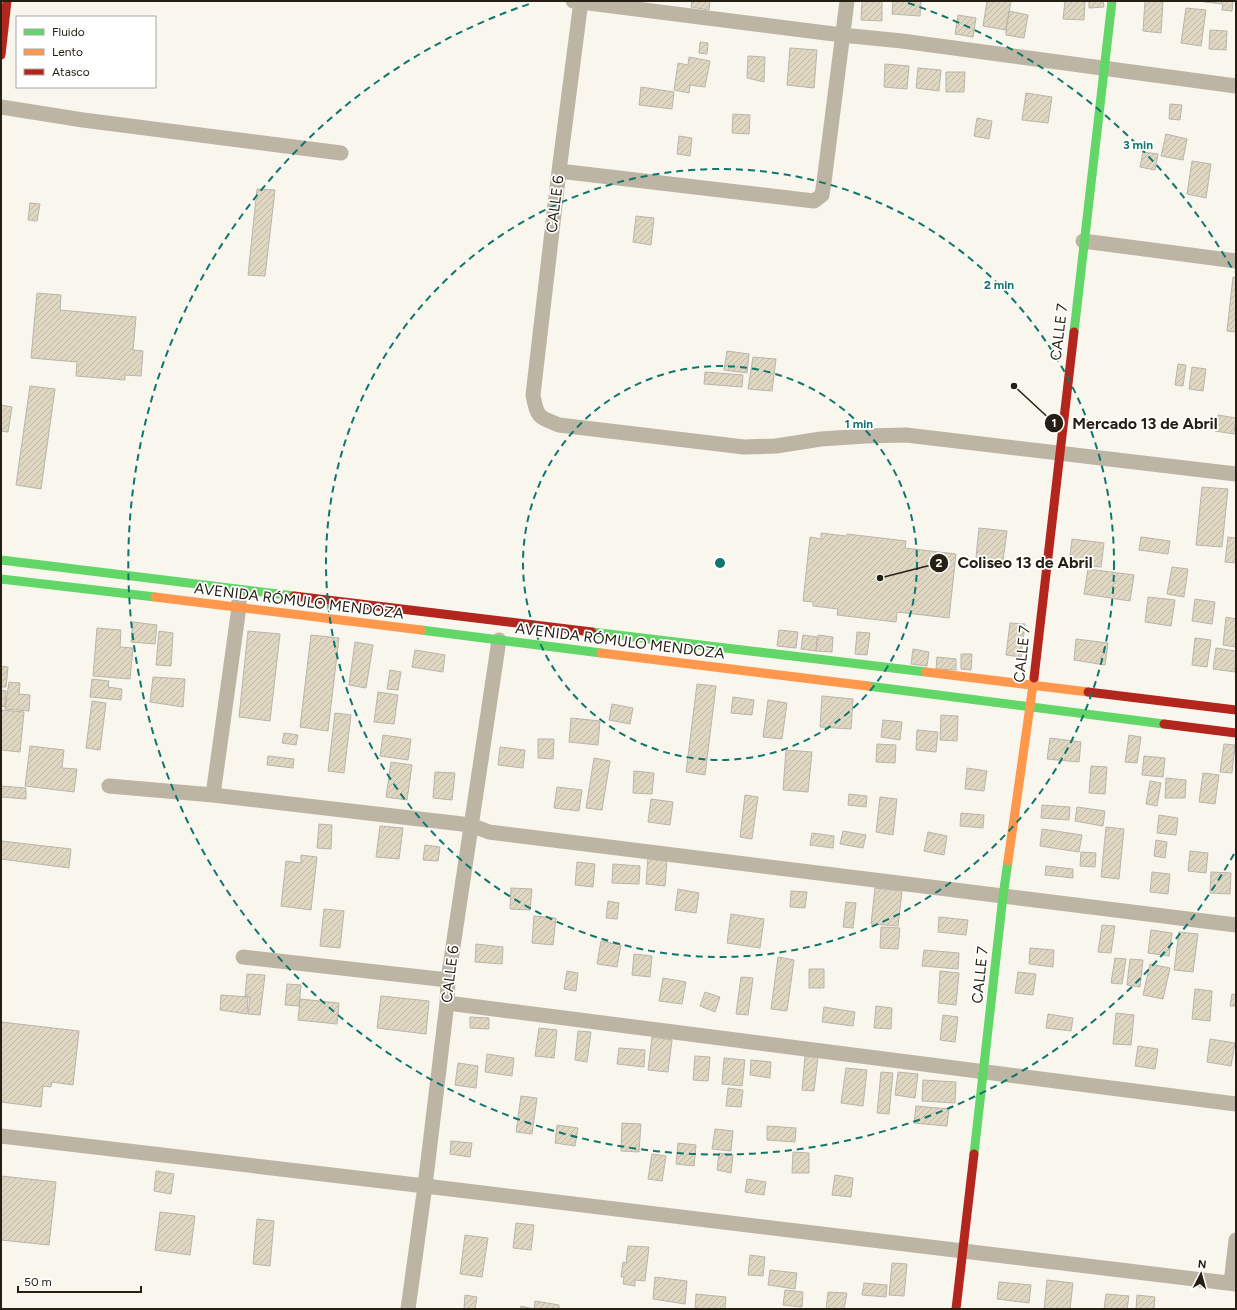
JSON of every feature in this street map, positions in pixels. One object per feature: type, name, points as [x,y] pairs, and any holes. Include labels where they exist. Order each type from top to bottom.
[{"type":"main road","points":[[1,55],[7,1]]},
{"type":"main road","name":"CALLE 7","points":[[956,1309],[964,1251],[1003,896],[1033,686],[1083,241],[1112,1]]},
{"type":"main road","name":"AVENIDA RÓMULO MENDOZA","points":[[1,560],[1236,710]]},
{"type":"main road","name":"AVENIDA RÓMULO MENDOZA","points":[[1,579],[239,607],[1236,733]]},
{"type":"street","points":[[578,1],[842,35],[902,41],[1236,86]]},
{"type":"street","name":"CALLE 6","points":[[578,1],[533,395],[535,407],[541,417],[559,425],[744,448],[776,446],[829,438],[906,435],[1059,453]]},
{"type":"street","points":[[559,171],[814,200],[822,195],[847,1]]},
{"type":"street","points":[[1,107],[113,124],[341,153]]},
{"type":"street","points":[[1083,241],[1236,261]]},
{"type":"street","points":[[1059,453],[1236,474]]},
{"type":"street","points":[[213,795],[239,607],[239,589]]},
{"type":"street","name":"CALLE 6","points":[[408,1309],[425,1186],[447,1003],[448,980],[499,640]]},
{"type":"street","points":[[109,786],[213,795],[471,825],[489,832],[1236,925]]},
{"type":"street","points":[[243,957],[448,980]]},
{"type":"street","points":[[447,1003],[1236,1104]]},
{"type":"street","points":[[1,1136],[1233,1283],[1236,1240]]},
{"type":"building","points":[[692,1],[710,1],[709,10],[691,7]]},
{"type":"building","points":[[862,1],[882,1],[882,21],[861,20]]},
{"type":"building","points":[[893,1],[921,1],[920,16],[892,14]]},
{"type":"building","points":[[987,1],[1011,1],[1006,30],[983,26]]},
{"type":"building","points":[[1065,1],[1085,1],[1084,20],[1063,19]]},
{"type":"building","points":[[1089,1],[1103,1],[1104,7],[1089,8]]},
{"type":"building","points":[[1145,1],[1163,1],[1161,33],[1143,31]]},
{"type":"building","points":[[1204,1],[1233,1],[1232,11],[1222,10],[1223,4]]},
{"type":"building","points":[[1186,8],[1206,10],[1201,46],[1181,43]]},
{"type":"building","points":[[1009,11],[1028,15],[1024,38],[1006,35]]},
{"type":"building","points":[[958,15],[976,18],[973,37],[955,34]]},
{"type":"building","points":[[1210,30],[1227,31],[1226,50],[1209,49]]},
{"type":"building","points":[[700,42],[708,43],[707,54],[699,53]]},
{"type":"building","points":[[790,48],[817,50],[814,88],[787,85]]},
{"type":"building","points":[[748,56],[765,57],[764,82],[747,78]]},
{"type":"building","points":[[689,57],[710,61],[705,87],[690,85],[689,93],[674,90],[678,63],[688,65]]},
{"type":"building","points":[[885,64],[909,66],[907,89],[884,87]]},
{"type":"building","points":[[918,68],[941,70],[939,91],[916,88]]},
{"type":"building","points":[[946,72],[965,72],[964,92],[946,92]]},
{"type":"building","points":[[641,87],[674,92],[672,109],[639,105]]},
{"type":"building","points":[[1026,93],[1052,97],[1048,123],[1022,120]]},
{"type":"building","points":[[1170,104],[1182,105],[1180,120],[1169,119]]},
{"type":"building","points":[[733,114],[750,115],[749,134],[732,133]]},
{"type":"building","points":[[977,118],[992,121],[989,139],[974,136]]},
{"type":"building","points":[[1166,134],[1187,139],[1183,160],[1161,156]]},
{"type":"building","points":[[679,136],[692,138],[690,156],[677,154]]},
{"type":"building","points":[[1143,152],[1158,154],[1155,170],[1140,167]]},
{"type":"building","points":[[1192,161],[1211,164],[1206,198],[1187,194]]},
{"type":"building","points":[[257,189],[275,190],[265,276],[248,275]]},
{"type":"building","points":[[30,203],[40,204],[37,221],[28,220]]},
{"type":"building","points":[[636,216],[654,218],[651,245],[633,242]]},
{"type":"building","points":[[1233,277],[1236,278],[1236,332],[1227,331]]},
{"type":"building","points":[[37,293],[61,295],[60,310],[136,317],[133,350],[143,351],[141,376],[125,375],[125,380],[76,376],[77,362],[31,358]]},
{"type":"building","points":[[727,351],[749,354],[747,373],[724,370]]},
{"type":"building","points":[[753,357],[776,359],[772,391],[748,389]]},
{"type":"building","points":[[1178,364],[1186,365],[1183,386],[1175,385]]},
{"type":"building","points":[[1192,367],[1206,369],[1203,391],[1189,389]]},
{"type":"building","points":[[705,372],[743,375],[742,387],[704,384]]},
{"type":"building","points":[[30,386],[55,389],[41,489],[16,485]]},
{"type":"building","points":[[1,405],[12,407],[8,432],[1,431]]},
{"type":"building","points":[[1218,415],[1236,418],[1234,434],[1215,431]]},
{"type":"building","points":[[1202,487],[1228,489],[1222,547],[1196,545]]},
{"type":"building","points":[[979,528],[1007,531],[1003,560],[976,557]]},
{"type":"building","points":[[821,533],[846,536],[847,534],[906,541],[905,548],[956,554],[949,618],[897,612],[896,622],[837,615],[838,609],[813,606],[813,602],[803,601],[810,537],[821,539]]},
{"type":"building","points":[[1141,537],[1170,541],[1168,554],[1139,550]]},
{"type":"building","points":[[1228,537],[1236,538],[1236,563],[1225,562]]},
{"type":"building","points":[[1072,539],[1104,543],[1101,567],[1069,564]]},
{"type":"building","points":[[1172,567],[1188,569],[1184,597],[1167,594]]},
{"type":"building","points":[[1088,569],[1134,575],[1130,601],[1084,594]]},
{"type":"building","points":[[1148,597],[1175,600],[1171,626],[1145,622]]},
{"type":"building","points":[[1195,599],[1215,602],[1212,624],[1192,621]]},
{"type":"building","points":[[1226,617],[1236,619],[1236,647],[1223,645]]},
{"type":"building","points":[[133,622],[157,625],[155,644],[131,642]]},
{"type":"building","points":[[1010,623],[1025,624],[1021,657],[1006,655]]},
{"type":"building","points":[[97,628],[121,630],[120,647],[133,648],[130,679],[93,676]]},
{"type":"building","points":[[779,630],[798,632],[796,648],[777,646]]},
{"type":"building","points":[[159,631],[173,633],[171,666],[156,665]]},
{"type":"building","points":[[248,631],[280,634],[270,721],[239,717]]},
{"type":"building","points":[[857,632],[870,633],[867,655],[855,654]]},
{"type":"building","points":[[311,635],[339,638],[328,731],[300,727]]},
{"type":"building","points":[[803,635],[817,637],[816,651],[801,649]]},
{"type":"building","points":[[818,635],[833,637],[832,652],[816,651]]},
{"type":"building","points":[[1195,638],[1211,640],[1207,667],[1192,665]]},
{"type":"building","points":[[1076,639],[1108,643],[1105,665],[1074,660]]},
{"type":"building","points":[[355,642],[373,645],[366,688],[349,685]]},
{"type":"building","points":[[1216,648],[1236,651],[1235,672],[1213,669]]},
{"type":"building","points":[[913,649],[929,652],[927,666],[911,664]]},
{"type":"building","points":[[415,650],[445,655],[443,672],[412,667]]},
{"type":"building","points":[[961,654],[972,654],[971,670],[961,669]]},
{"type":"building","points":[[937,657],[956,659],[956,670],[936,669]]},
{"type":"building","points":[[1,666],[8,667],[6,687],[1,687]]},
{"type":"building","points":[[390,670],[401,672],[398,690],[387,689]]},
{"type":"building","points":[[153,677],[185,679],[183,707],[150,702]]},
{"type":"building","points":[[92,679],[109,681],[108,687],[122,689],[121,700],[90,697]]},
{"type":"building","points":[[9,682],[20,683],[19,694],[30,695],[29,711],[5,709]]},
{"type":"building","points":[[697,684],[716,686],[705,775],[686,772]]},
{"type":"building","points":[[1,690],[6,691],[5,707],[1,706]]},
{"type":"building","points":[[378,692],[398,695],[394,724],[374,722]]},
{"type":"building","points":[[822,696],[853,699],[851,729],[820,727]]},
{"type":"building","points":[[733,697],[754,700],[752,715],[731,713]]},
{"type":"building","points":[[768,700],[787,703],[782,739],[763,737]]},
{"type":"building","points":[[92,701],[106,703],[100,750],[86,748]]},
{"type":"building","points":[[612,704],[633,708],[630,724],[609,720]]},
{"type":"building","points":[[1,710],[24,712],[20,752],[1,750]]},
{"type":"building","points":[[335,713],[351,715],[344,773],[328,771]]},
{"type":"building","points":[[941,715],[958,716],[957,741],[940,740]]},
{"type":"building","points":[[571,718],[600,721],[598,745],[569,742]]},
{"type":"building","points":[[883,720],[902,722],[900,740],[881,737]]},
{"type":"building","points":[[917,730],[938,732],[936,752],[916,750]]},
{"type":"building","points":[[284,733],[298,735],[296,745],[282,743]]},
{"type":"building","points":[[383,735],[411,739],[408,760],[380,756]]},
{"type":"building","points":[[1129,735],[1141,737],[1137,763],[1125,762]]},
{"type":"building","points":[[1050,738],[1081,742],[1079,762],[1047,759]]},
{"type":"building","points":[[538,739],[554,739],[553,759],[538,758]]},
{"type":"building","points":[[877,744],[896,745],[895,763],[876,762]]},
{"type":"building","points":[[1224,744],[1235,745],[1232,773],[1220,772]]},
{"type":"building","points":[[30,746],[64,750],[62,768],[77,769],[74,792],[25,786]]},
{"type":"building","points":[[500,747],[525,750],[523,768],[498,765]]},
{"type":"building","points":[[786,750],[812,752],[808,792],[783,790]]},
{"type":"building","points":[[268,756],[294,759],[293,768],[267,765]]},
{"type":"building","points":[[1144,756],[1165,758],[1163,777],[1142,775]]},
{"type":"building","points":[[594,758],[610,761],[602,810],[586,808]]},
{"type":"building","points":[[391,762],[412,765],[407,800],[386,797]]},
{"type":"building","points":[[1091,766],[1107,767],[1105,794],[1089,793]]},
{"type":"building","points":[[967,768],[987,771],[984,791],[965,789]]},
{"type":"building","points":[[634,771],[654,773],[652,794],[633,793]]},
{"type":"building","points":[[435,772],[455,773],[452,800],[433,798]]},
{"type":"building","points":[[1203,773],[1219,775],[1215,804],[1199,802]]},
{"type":"building","points":[[1166,778],[1186,780],[1185,798],[1165,798]]},
{"type":"building","points":[[1150,781],[1161,783],[1157,806],[1146,804]]},
{"type":"building","points":[[1,786],[26,788],[26,799],[1,797]]},
{"type":"building","points":[[557,787],[582,790],[579,811],[554,808]]},
{"type":"building","points":[[849,794],[867,796],[866,807],[848,805]]},
{"type":"building","points":[[745,795],[758,797],[752,839],[740,837]]},
{"type":"building","points":[[880,797],[897,799],[893,835],[876,832]]},
{"type":"building","points":[[651,799],[673,802],[670,825],[648,822]]},
{"type":"building","points":[[1042,805],[1070,807],[1069,820],[1041,818]]},
{"type":"building","points":[[1077,807],[1105,811],[1103,826],[1075,821]]},
{"type":"building","points":[[961,813],[984,815],[983,828],[960,826]]},
{"type":"building","points":[[1159,815],[1178,818],[1176,835],[1157,833]]},
{"type":"building","points":[[319,824],[332,825],[331,849],[317,848]]},
{"type":"building","points":[[380,826],[403,828],[399,859],[376,857]]},
{"type":"building","points":[[1106,827],[1124,829],[1119,879],[1101,877]]},
{"type":"building","points":[[1042,829],[1082,835],[1079,852],[1040,846]]},
{"type":"building","points":[[843,831],[866,835],[863,848],[840,844]]},
{"type":"building","points":[[928,832],[947,836],[944,855],[924,851]]},
{"type":"building","points":[[812,833],[834,836],[833,848],[810,845]]},
{"type":"building","points":[[1156,840],[1167,842],[1165,858],[1154,856]]},
{"type":"building","points":[[1,841],[71,849],[69,868],[1,859]]},
{"type":"building","points":[[425,845],[440,847],[438,861],[423,860]]},
{"type":"building","points":[[1190,851],[1208,853],[1206,873],[1188,871]]},
{"type":"building","points":[[1081,852],[1096,853],[1095,867],[1080,866]]},
{"type":"building","points":[[301,855],[317,857],[311,910],[281,906],[286,861],[301,863]]},
{"type":"building","points":[[648,857],[667,859],[665,886],[646,884]]},
{"type":"building","points":[[577,862],[595,864],[593,887],[575,885]]},
{"type":"building","points":[[613,864],[640,866],[639,884],[612,883]]},
{"type":"building","points":[[1046,866],[1073,869],[1073,878],[1045,875]]},
{"type":"building","points":[[1152,872],[1170,874],[1168,894],[1150,892]]},
{"type":"building","points":[[1211,872],[1231,873],[1230,894],[1210,893]]},
{"type":"building","points":[[511,888],[532,889],[530,910],[510,909]]},
{"type":"building","points":[[875,888],[902,891],[898,926],[871,924]]},
{"type":"building","points":[[678,889],[699,893],[696,913],[675,910]]},
{"type":"building","points":[[791,891],[807,892],[805,908],[790,907]]},
{"type":"building","points":[[608,901],[619,903],[617,919],[606,918]]},
{"type":"building","points":[[846,902],[856,903],[853,928],[843,927]]},
{"type":"building","points":[[324,909],[344,911],[340,948],[320,946]]},
{"type":"building","points":[[731,914],[764,919],[760,948],[727,943]]},
{"type":"building","points":[[534,916],[556,918],[553,945],[532,943]]},
{"type":"building","points":[[939,917],[968,920],[966,935],[938,932]]},
{"type":"building","points":[[1102,925],[1115,926],[1111,953],[1098,952]]},
{"type":"building","points":[[881,927],[900,928],[898,949],[880,948]]},
{"type":"building","points":[[1151,930],[1172,933],[1169,956],[1148,953]]},
{"type":"building","points":[[1179,932],[1198,934],[1193,972],[1174,970]]},
{"type":"building","points":[[601,941],[621,945],[617,967],[597,964]]},
{"type":"building","points":[[476,944],[503,947],[502,964],[475,962]]},
{"type":"building","points":[[1030,948],[1054,950],[1053,967],[1029,964]]},
{"type":"building","points":[[924,950],[959,953],[958,969],[922,966]]},
{"type":"building","points":[[634,954],[652,956],[650,977],[632,975]]},
{"type":"building","points":[[778,957],[794,960],[787,1011],[771,1009]]},
{"type":"building","points":[[1115,958],[1126,959],[1122,984],[1111,983]]},
{"type":"building","points":[[1130,959],[1143,960],[1140,987],[1127,985]]},
{"type":"building","points":[[1150,964],[1170,968],[1163,999],[1143,995]]},
{"type":"building","points":[[809,969],[824,969],[824,988],[809,988]]},
{"type":"building","points":[[567,971],[578,973],[576,991],[564,989]]},
{"type":"building","points":[[940,971],[959,973],[956,1005],[938,1003]]},
{"type":"building","points":[[1018,972],[1036,974],[1033,995],[1015,993]]},
{"type":"building","points":[[247,974],[265,975],[260,1015],[248,1014],[250,997],[245,996]]},
{"type":"building","points":[[741,977],[753,978],[748,1015],[736,1014]]},
{"type":"building","points":[[663,978],[686,982],[682,1004],[659,1001]]},
{"type":"building","points":[[287,984],[301,985],[299,1006],[285,1005]]},
{"type":"building","points":[[1195,989],[1212,991],[1210,1021],[1192,1019]]},
{"type":"building","points":[[705,992],[720,997],[715,1012],[700,1006]]},
{"type":"building","points":[[1232,994],[1236,995],[1236,1006],[1230,1006]]},
{"type":"building","points":[[221,995],[248,997],[247,1014],[220,1010]]},
{"type":"building","points":[[381,996],[429,1001],[426,1034],[377,1028]]},
{"type":"building","points":[[300,999],[339,1003],[337,1024],[298,1020]]},
{"type":"building","points":[[876,1006],[892,1008],[891,1029],[874,1028]]},
{"type":"building","points":[[824,1007],[855,1012],[853,1026],[822,1022]]},
{"type":"building","points":[[1116,1013],[1134,1015],[1131,1045],[1113,1044]]},
{"type":"building","points":[[1048,1014],[1073,1018],[1071,1031],[1046,1028]]},
{"type":"building","points":[[943,1015],[958,1017],[955,1042],[940,1040]]},
{"type":"building","points":[[470,1017],[489,1018],[489,1029],[470,1028]]},
{"type":"building","points":[[1,1022],[79,1031],[73,1085],[52,1082],[51,1087],[43,1086],[41,1107],[1,1102]]},
{"type":"building","points":[[539,1028],[557,1030],[554,1058],[535,1056]]},
{"type":"building","points":[[578,1031],[591,1032],[587,1062],[575,1060]]},
{"type":"building","points":[[652,1037],[672,1040],[668,1072],[648,1070]]},
{"type":"building","points":[[1210,1039],[1235,1043],[1231,1066],[1207,1062]]},
{"type":"building","points":[[1138,1046],[1158,1049],[1155,1069],[1135,1066]]},
{"type":"building","points":[[619,1048],[645,1050],[644,1067],[617,1064]]},
{"type":"building","points":[[487,1054],[514,1058],[512,1076],[485,1072]]},
{"type":"building","points":[[695,1056],[710,1057],[708,1081],[693,1080]]},
{"type":"building","points":[[805,1056],[818,1057],[814,1091],[802,1090]]},
{"type":"building","points":[[724,1058],[745,1060],[742,1086],[722,1084]]},
{"type":"building","points":[[751,1060],[771,1062],[770,1078],[750,1075]]},
{"type":"building","points":[[458,1063],[478,1066],[476,1088],[455,1085]]},
{"type":"building","points":[[846,1068],[867,1070],[863,1106],[841,1103]]},
{"type":"building","points":[[881,1072],[893,1073],[889,1114],[877,1113]]},
{"type":"building","points":[[898,1072],[918,1074],[915,1098],[895,1095]]},
{"type":"building","points":[[923,1080],[956,1082],[955,1103],[922,1101]]},
{"type":"building","points":[[728,1088],[743,1090],[741,1107],[726,1106]]},
{"type":"building","points":[[521,1096],[537,1098],[532,1134],[516,1132]]},
{"type":"building","points":[[916,1106],[949,1109],[947,1126],[914,1123]]},
{"type":"building","points":[[622,1123],[641,1124],[639,1152],[621,1151]]},
{"type":"building","points":[[557,1125],[578,1128],[575,1146],[555,1143]]},
{"type":"building","points":[[767,1126],[796,1128],[795,1142],[767,1140]]},
{"type":"building","points":[[715,1129],[733,1131],[731,1151],[712,1149]]},
{"type":"building","points":[[451,1141],[472,1143],[470,1157],[450,1154]]},
{"type":"building","points":[[678,1143],[696,1145],[694,1166],[676,1164]]},
{"type":"building","points":[[793,1152],[809,1153],[809,1173],[792,1173]]},
{"type":"building","points":[[719,1153],[733,1155],[731,1173],[717,1170]]},
{"type":"building","points":[[652,1154],[666,1156],[662,1181],[648,1179]]},
{"type":"building","points":[[156,1171],[174,1174],[171,1194],[154,1191]]},
{"type":"building","points":[[835,1175],[853,1178],[851,1197],[832,1195]]},
{"type":"building","points":[[1,1176],[56,1182],[49,1245],[1,1240]]},
{"type":"building","points":[[747,1179],[766,1182],[764,1195],[745,1192]]},
{"type":"building","points":[[160,1212],[195,1216],[190,1255],[155,1250]]},
{"type":"building","points":[[257,1219],[274,1221],[270,1266],[253,1264]]},
{"type":"building","points":[[516,1223],[534,1225],[531,1250],[513,1248]]},
{"type":"building","points":[[465,1235],[488,1238],[482,1277],[460,1274]]},
{"type":"building","points":[[628,1246],[649,1247],[645,1281],[635,1280],[635,1286],[623,1284],[624,1277],[621,1277],[623,1262],[626,1263]]},
{"type":"building","points":[[750,1255],[765,1257],[763,1276],[748,1275]]},
{"type":"building","points":[[892,1263],[907,1264],[904,1296],[889,1295]]},
{"type":"building","points":[[770,1270],[797,1273],[795,1289],[768,1285]]},
{"type":"building","points":[[655,1277],[687,1281],[685,1304],[653,1299]]},
{"type":"building","points":[[1047,1280],[1073,1283],[1070,1309],[1044,1309]]},
{"type":"building","points":[[999,1282],[1031,1285],[1029,1303],[997,1299]]},
{"type":"building","points":[[864,1283],[887,1285],[886,1297],[862,1295]]},
{"type":"building","points":[[785,1290],[803,1292],[802,1307],[783,1305]]},
{"type":"building","points":[[828,1292],[847,1293],[844,1309],[826,1309]]},
{"type":"building","points":[[696,1294],[726,1297],[725,1309],[695,1309]]},
{"type":"building","points":[[1106,1294],[1129,1296],[1127,1309],[1104,1309]]},
{"type":"building","points":[[465,1295],[477,1297],[475,1309],[464,1309]]},
{"type":"building","points":[[1137,1295],[1155,1297],[1154,1309],[1136,1309]]},
{"type":"building","points":[[535,1301],[559,1305],[559,1309],[534,1309]]},
{"type":"building","points":[[521,1306],[534,1309],[520,1309]]},
{"type":"traffic: fast","points":[[1074,332],[1112,1]]},
{"type":"traffic: fast","points":[[1,560],[294,596]]},
{"type":"traffic: fast","points":[[1,579],[155,597]]},
{"type":"traffic: fast","points":[[421,630],[601,653]]},
{"type":"traffic: fast","points":[[592,632],[926,672]]},
{"type":"traffic: fast","points":[[868,686],[1164,724]]},
{"type":"traffic: fast","points":[[974,1154],[1008,861]]},
{"type":"traffic: slow","points":[[155,597],[421,630]]},
{"type":"traffic: slow","points":[[601,653],[868,686]]},
{"type":"traffic: slow","points":[[926,672],[1088,692]]},
{"type":"traffic: slow","points":[[1008,861],[1034,678]]},
{"type":"traffic: jam","points":[[1,55],[7,1]]},
{"type":"traffic: jam","points":[[1034,678],[1074,332]]},
{"type":"traffic: jam","points":[[294,596],[592,632]]},
{"type":"traffic: jam","points":[[1088,692],[1236,710]]},
{"type":"traffic: jam","points":[[1164,724],[1236,733]]},
{"type":"traffic: jam","points":[[956,1309],[974,1154]]},
{"type":"place","name":"Mercado 13 de Abril","points":[[1014,386]]},
{"type":"place","name":"Coliseo 13 de Abril","points":[[880,578]]}]
